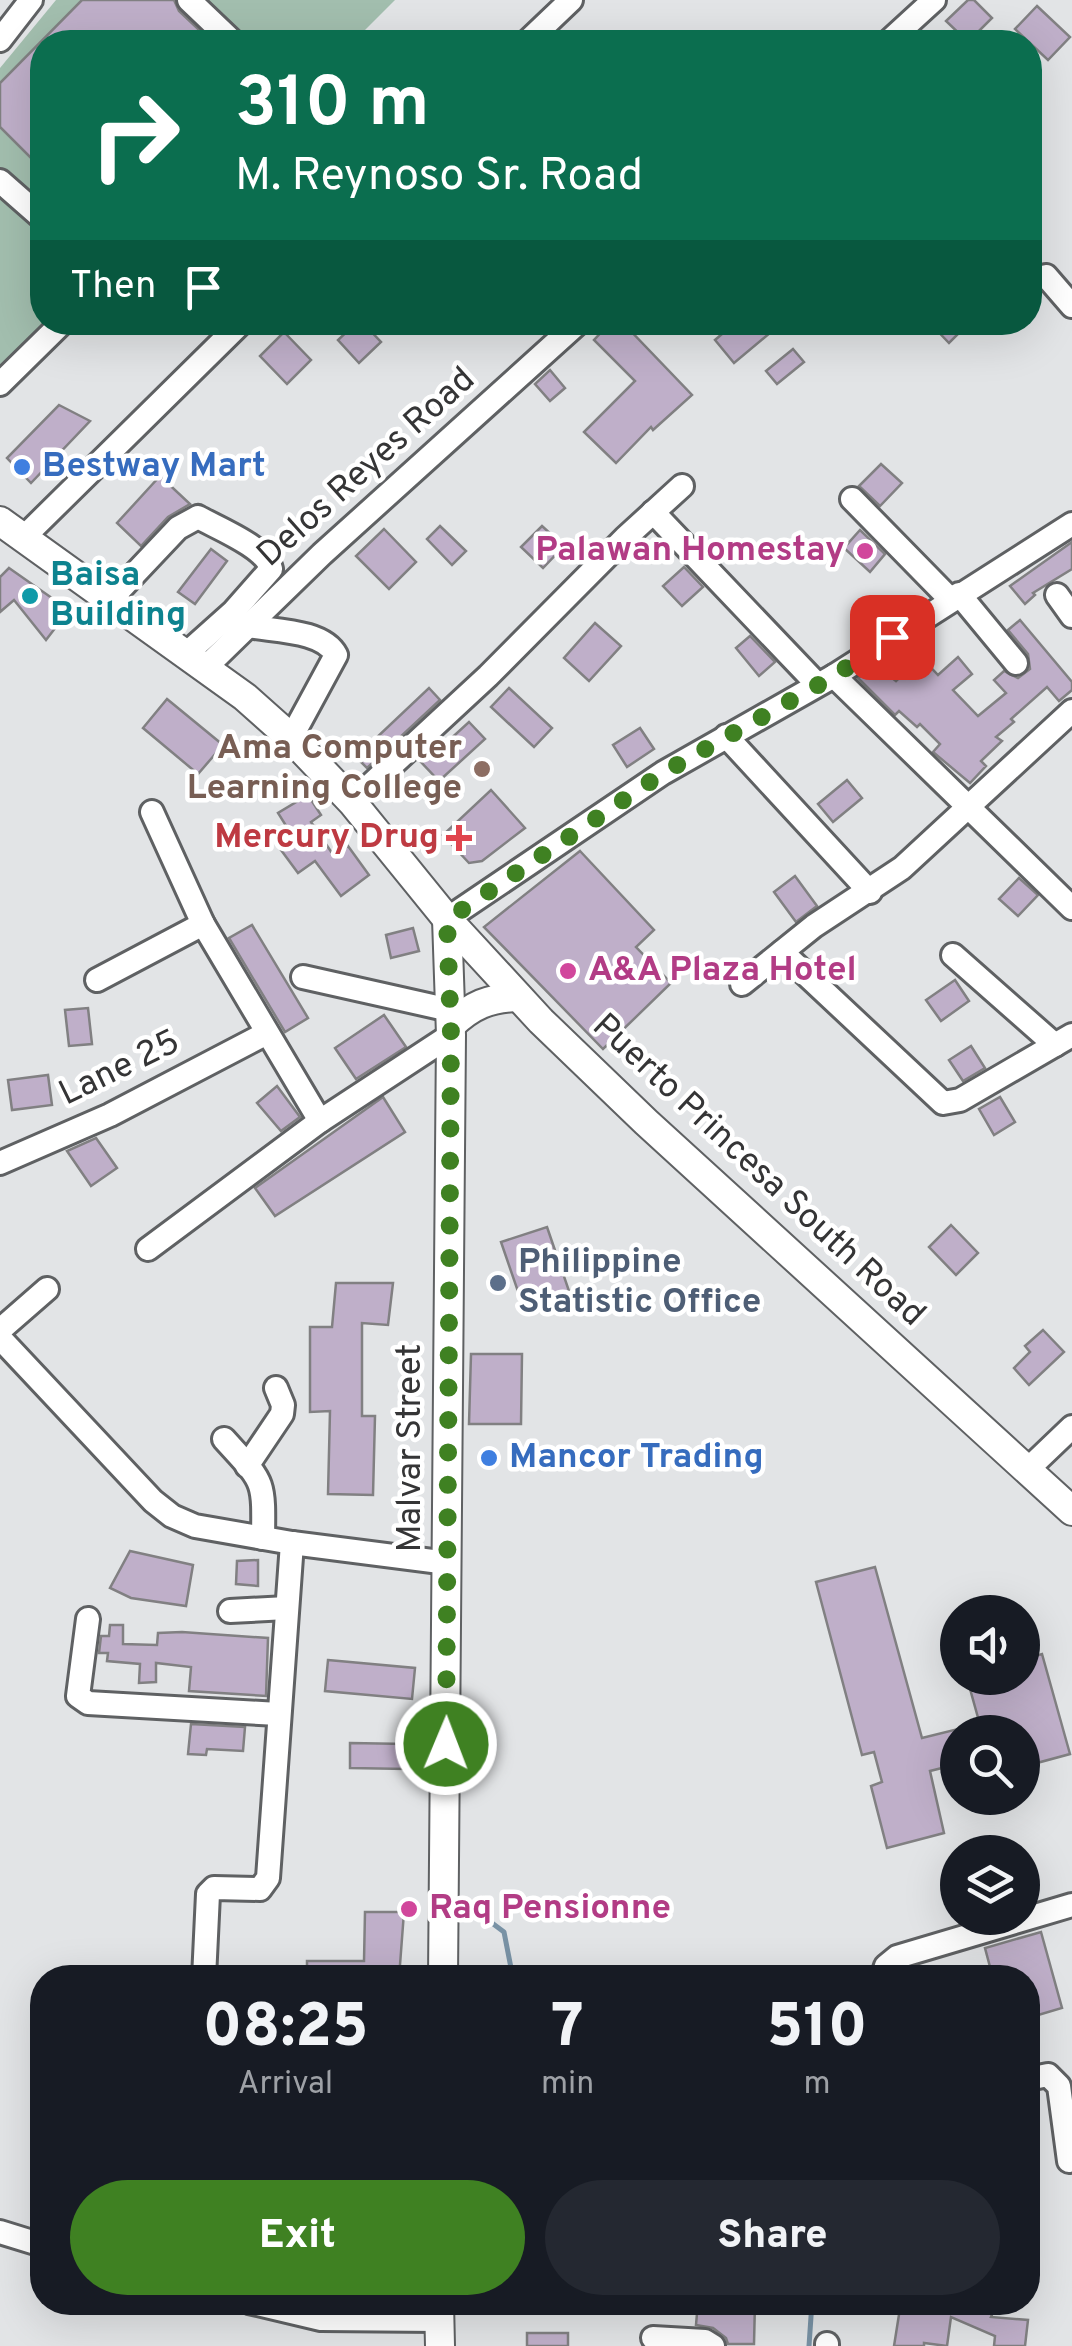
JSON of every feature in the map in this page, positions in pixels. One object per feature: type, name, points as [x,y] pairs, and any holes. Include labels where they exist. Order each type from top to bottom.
[{"type":"main road","name":"Puerto Princesa South Road","points":[[9,534],[246,697],[292,738],[352,802],[447,920],[518,998],[646,1122],[1072,1511]]},
{"type":"main road","name":"Malvar Street","points":[[443,1965],[451,1023],[447,920]]},
{"type":"main road","points":[[451,1023],[472,1006],[500,998],[518,998]]},
{"type":"street","points":[[0,40],[31,0]]},
{"type":"street","points":[[190,0],[221,30]]},
{"type":"street","points":[[540,30],[571,0]]},
{"type":"street","points":[[901,30],[934,0]]},
{"type":"street","points":[[0,180],[30,207]]},
{"type":"street","points":[[1046,276],[1072,306]]},
{"type":"street","points":[[0,384],[50,335]]},
{"type":"street","points":[[9,534],[228,335]]},
{"type":"street","name":"Delos Reyes Road","points":[[196,661],[248,626],[565,335]]},
{"type":"street","points":[[352,802],[488,676],[682,486]]},
{"type":"street","points":[[852,500],[954,596],[1016,663]]},
{"type":"street","points":[[653,512],[825,680],[1056,888],[1072,908]]},
{"type":"street","points":[[110,600],[178,528],[198,517],[256,550],[268,560],[270,568],[292,583]]},
{"type":"street","points":[[447,920],[663,773],[825,680],[1072,524]]},
{"type":"street","points":[[196,661],[270,568]]},
{"type":"street","points":[[1057,595],[1072,616]]},
{"type":"street","points":[[248,626],[319,639],[330,645],[336,655],[292,738]]},
{"type":"street","points":[[742,984],[836,912],[870,892],[968,808],[1072,710]]},
{"type":"street","points":[[726,736],[870,892]]},
{"type":"street","points":[[152,812],[202,924],[320,1120]]},
{"type":"street","points":[[97,980],[202,924]]},
{"type":"street","points":[[782,952],[943,1102],[960,1100],[1064,1040],[953,955]]},
{"type":"street","points":[[303,977],[451,1023]]},
{"type":"street","points":[[148,1249],[451,1023]]},
{"type":"street","name":"Lane 25","points":[[0,1163],[110,1115],[267,1033]]},
{"type":"street","points":[[0,1330],[47,1289]]},
{"type":"street","points":[[0,1338],[153,1502],[172,1516],[195,1526],[292,1543],[448,1563]]},
{"type":"street","points":[[248,1466],[282,1414],[283,1404],[276,1388]]},
{"type":"street","points":[[1028,1470],[1072,1426]]},
{"type":"street","points":[[224,1440],[261,1480],[263,1538]]},
{"type":"street","points":[[205,1965],[208,1894],[214,1888],[260,1889],[268,1878],[292,1543]]},
{"type":"street","points":[[230,1611],[287,1608]]},
{"type":"street","points":[[88,1619],[78,1696],[82,1700],[278,1714]]},
{"type":"street","points":[[887,1965],[897,1957],[1072,1905]]},
{"type":"street","points":[[1040,2077],[1048,2075],[1058,2086],[1069,2161]]},
{"type":"street","points":[[0,2232],[30,2241]]},
{"type":"street","points":[[301,2315],[321,2320],[440,2323]]},
{"type":"street","points":[[653,2338],[713,2346]]},
{"type":"green space","points":[[56,0],[395,0],[365,30],[31,30]]},
{"type":"green space","points":[[30,32],[30,335],[61,335],[0,396],[0,68]]},
{"type":"building","points":[[82,0],[174,0],[179,11],[199,30],[52,30]]},
{"type":"building","points":[[968,0],[974,0],[992,18],[980,30],[955,30],[946,21]]},
{"type":"building","points":[[1037,6],[1070,37],[1048,60],[1042,54],[1042,30],[1015,29]]},
{"type":"building","points":[[30,53],[30,157],[0,127],[0,83]]},
{"type":"building","points":[[281,335],[287,335],[311,360],[287,384],[260,356]]},
{"type":"building","points":[[343,335],[374,335],[381,342],[359,363],[338,340]]},
{"type":"building","points":[[599,335],[634,335],[692,395],[653,430],[651,427],[616,463],[584,432],[635,381],[594,340]]},
{"type":"building","points":[[721,335],[767,335],[734,363],[715,340]]},
{"type":"building","points":[[793,349],[804,362],[777,384],[766,371]]},
{"type":"building","points":[[550,370],[565,388],[550,401],[535,384]]},
{"type":"building","points":[[59,405],[90,421],[31,483],[7,458]]},
{"type":"building","points":[[881,464],[902,483],[880,506],[859,486]]},
{"type":"building","points":[[160,476],[190,504],[168,517],[141,546],[117,523]]},
{"type":"building","points":[[440,526],[466,551],[452,565],[427,539]]},
{"type":"building","points":[[542,526],[564,546],[543,568],[521,547]]},
{"type":"building","points":[[384,529],[416,562],[389,589],[356,556]]},
{"type":"building","name":"Palawan Homestay","points":[[860,530],[885,554],[870,572],[844,548]]},
{"type":"building","points":[[1072,542],[1072,569],[1033,593],[1025,604],[1010,586]]},
{"type":"building","points":[[211,549],[227,561],[195,604],[178,592]]},
{"type":"building","points":[[684,567],[703,587],[682,606],[663,586]]},
{"type":"building","name":"Baisa Building","points":[[9,568],[69,610],[46,640],[14,600],[0,612],[0,577]]},
{"type":"building","points":[[1020,620],[1072,682],[1072,690],[1059,701],[1047,687],[1011,719],[1014,722],[996,737],[1002,741],[981,761],[986,766],[970,783],[933,752],[940,744],[920,724],[917,727],[899,711],[895,715],[858,678],[877,666],[896,681],[921,657],[938,675],[958,657],[972,674],[953,690],[978,716],[1006,693],[994,680],[1004,671],[1018,678],[1030,669],[1028,654],[1008,630]]},
{"type":"building","points":[[595,623],[621,646],[589,681],[564,658]]},
{"type":"building","points":[[750,636],[775,662],[759,676],[736,648]]},
{"type":"building","points":[[429,688],[440,700],[367,768],[356,757]]},
{"type":"building","points":[[509,688],[552,728],[534,747],[491,707]]},
{"type":"building","points":[[167,699],[223,745],[198,774],[143,728]]},
{"type":"building","points":[[469,722],[485,739],[439,781],[419,760]]},
{"type":"building","points":[[640,728],[654,749],[627,767],[613,745]]},
{"type":"building","points":[[847,780],[862,798],[833,822],[818,804]]},
{"type":"building","points":[[491,790],[525,828],[482,861],[469,863],[443,835]]},
{"type":"building","points":[[308,795],[321,815],[311,822],[334,856],[348,846],[369,875],[341,896],[315,861],[298,873],[281,850],[295,840],[278,813]]},
{"type":"building","name":"A&A Plaza Hotel","points":[[580,851],[654,930],[636,947],[671,983],[603,1049],[484,927]]},
{"type":"building","points":[[795,876],[817,906],[796,922],[774,892]]},
{"type":"building","points":[[1019,878],[1038,895],[1018,916],[999,899]]},
{"type":"building","points":[[252,925],[308,1018],[285,1032],[229,938]]},
{"type":"building","points":[[413,928],[419,951],[391,958],[386,935]]},
{"type":"building","points":[[955,980],[969,1001],[941,1021],[926,1000]]},
{"type":"building","points":[[88,1008],[92,1044],[69,1046],[65,1010]]},
{"type":"building","points":[[384,1015],[406,1047],[356,1079],[335,1048]]},
{"type":"building","points":[[971,1046],[985,1068],[963,1081],[949,1060]]},
{"type":"building","points":[[48,1075],[52,1105],[12,1110],[8,1080]]},
{"type":"building","points":[[277,1086],[300,1117],[281,1131],[257,1103]]},
{"type":"building","points":[[383,1097],[405,1132],[275,1216],[255,1188]]},
{"type":"building","points":[[1000,1097],[1015,1122],[994,1135],[979,1109]]},
{"type":"building","points":[[96,1138],[117,1168],[91,1186],[67,1151]]},
{"type":"building","points":[[951,1225],[978,1253],[956,1275],[929,1247]]},
{"type":"building","points":[[547,1227],[569,1291],[523,1306],[501,1242]]},
{"type":"building","points":[[336,1283],[393,1283],[388,1325],[362,1323],[362,1416],[375,1416],[373,1495],[328,1494],[330,1411],[310,1412],[310,1327],[332,1327]]},
{"type":"building","points":[[1043,1330],[1064,1352],[1029,1385],[1014,1368],[1030,1352],[1025,1346]]},
{"type":"building","points":[[471,1354],[522,1354],[521,1424],[469,1424]]},
{"type":"building","points":[[130,1551],[193,1565],[186,1606],[131,1598],[110,1588]]},
{"type":"building","points":[[258,1560],[258,1586],[236,1584],[237,1561]]},
{"type":"building","points":[[875,1567],[922,1738],[940,1734],[940,1768],[930,1771],[944,1833],[887,1848],[871,1786],[882,1782],[874,1752],[862,1755],[816,1582]]},
{"type":"building","points":[[110,1625],[123,1625],[123,1644],[157,1645],[158,1633],[182,1632],[268,1638],[266,1696],[189,1691],[191,1667],[156,1663],[156,1682],[139,1683],[140,1664],[107,1661],[108,1653],[99,1653],[101,1636],[109,1636]]},
{"type":"building","points":[[1040,1655],[1070,1754],[1040,1762],[1040,1715],[977,1715],[972,1695],[1040,1695]]},
{"type":"building","points":[[328,1660],[415,1668],[412,1699],[325,1691]]},
{"type":"building","points":[[191,1724],[245,1727],[243,1751],[207,1749],[206,1755],[188,1754]]},
{"type":"building","points":[[350,1743],[407,1744],[407,1769],[350,1768]]},
{"type":"building","points":[[365,1912],[404,1912],[400,1965],[307,1965],[307,1961],[364,1961]]},
{"type":"building","points":[[1041,1932],[1062,2008],[1040,2014],[1040,1965],[990,1965],[985,1948]]},
{"type":"building","points":[[697,2315],[755,2315],[754,2344],[728,2344],[713,2328],[696,2325]]},
{"type":"building","points":[[899,2315],[992,2315],[1028,2320],[1025,2346],[994,2346],[995,2336],[951,2317],[947,2346],[894,2346]]},
{"type":"building","points":[[527,2333],[568,2333],[568,2346],[527,2346]]},
{"type":"waterway","points":[[472,1908],[504,1932],[510,1965]]},
{"type":"waterway","points":[[809,2346],[811,2315]]},
{"type":"place","name":"Bestway Mart","points":[[22,467]]},
{"type":"place","name":"Palawan Homestay","points":[[865,551]]},
{"type":"place","name":"Baisa Building","points":[[30,596]]},
{"type":"place","name":"Ama Computer Learning College","points":[[482,769]]},
{"type":"place","name":"Mercury Drug","points":[[459,838]]},
{"type":"place","name":"A&A Plaza Hotel","points":[[568,971]]},
{"type":"place","name":"Philippine Statistic Office","points":[[498,1283]]},
{"type":"place","name":"Mancor Trading","points":[[489,1458]]},
{"type":"place","name":"Raq Pensionne","points":[[409,1909]]},
{"type":"route","points":[[446,1744],[451,1035],[447,920],[663,773],[834,676],[892,637]]}]
